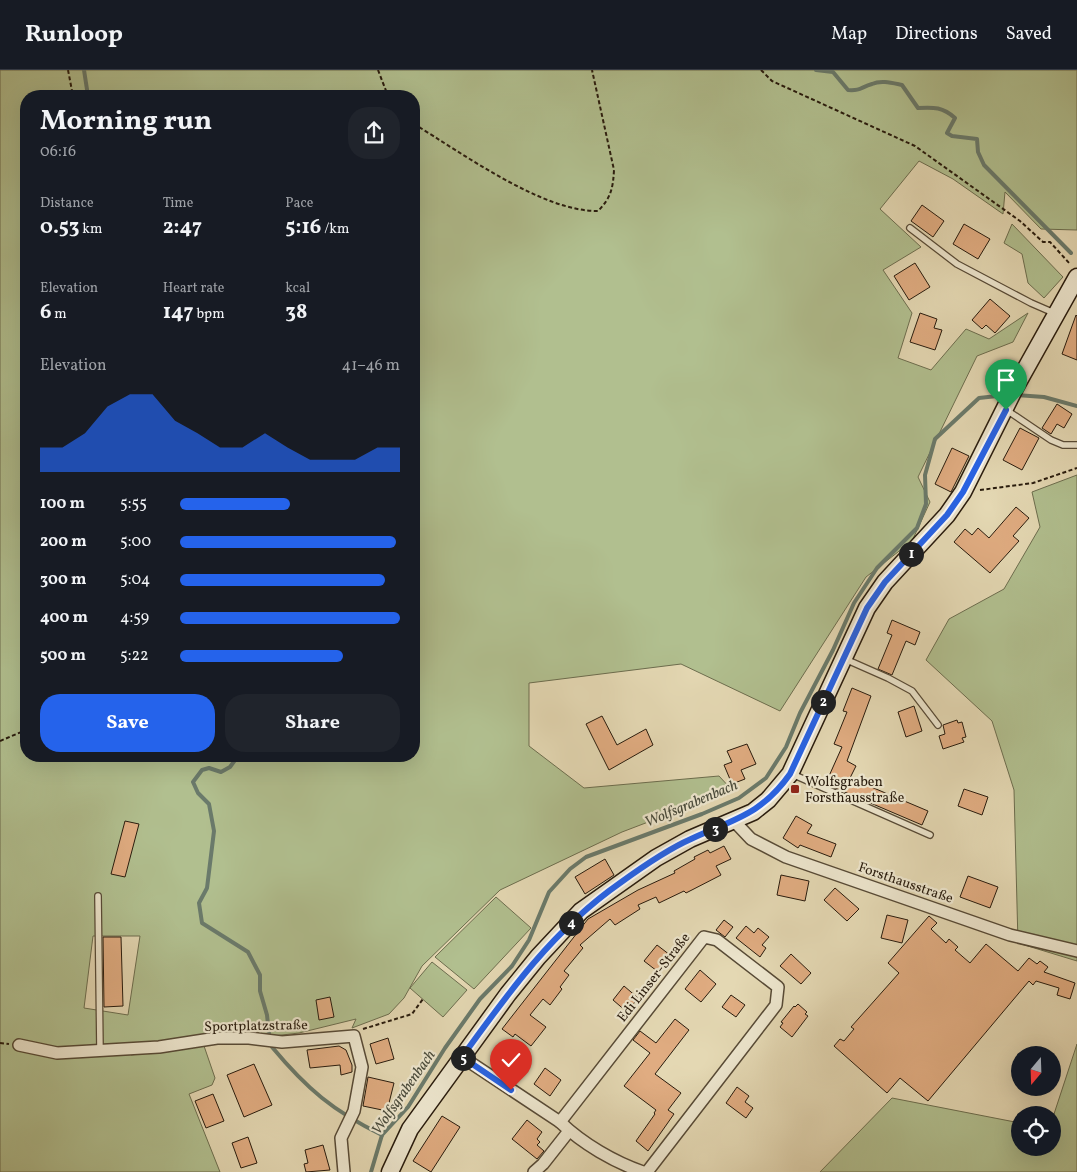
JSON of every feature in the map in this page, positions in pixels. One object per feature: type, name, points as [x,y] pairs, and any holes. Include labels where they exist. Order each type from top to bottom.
[{"type":"main road","points":[[390,1172],[410,1129],[514,986],[538,957],[582,912],[656,858],[690,839],[753,812],[768,800],[790,774],[867,608],[885,582],[947,515],[963,492],[1056,314],[1074,272]]},
{"type":"street","name":"Forsthausstraße","points":[[734,821],[751,839],[786,856],[1010,935],[1077,952]]},
{"type":"street","name":"Edi Linser-Straße","points":[[462,1057],[622,1165],[645,1172],[776,1005],[778,987],[717,940],[704,937],[560,1122]]},
{"type":"street","name":"Sportplatzstraße","points":[[19,1045],[57,1053],[159,1047],[217,1038],[250,1038],[282,1042],[354,1036]]},
{"type":"street","points":[[344,1172],[341,1138],[354,1111],[362,1067],[354,1036]]},
{"type":"street","points":[[534,1172],[543,1164],[569,1131]]},
{"type":"lane","points":[[910,228],[957,264],[1056,314]]},
{"type":"lane","points":[[1010,399],[1051,440],[1063,445],[1076,445]]},
{"type":"lane","points":[[843,658],[888,678],[912,692],[938,725]]},
{"type":"lane","points":[[790,774],[930,835]]},
{"type":"lane","points":[[98,896],[100,1051]]},
{"type":"path","points":[[68,70],[72,90]]},
{"type":"path","points":[[378,70],[386,90]]},
{"type":"path","points":[[420,128],[532,194],[572,209],[598,210],[607,202],[613,185],[614,170],[592,70]]},
{"type":"path","points":[[761,70],[772,81],[915,146],[1020,221],[1043,242],[1050,242],[1074,272]]},
{"type":"path","points":[[963,492],[1033,483],[1077,468]]},
{"type":"path","points":[[0,741],[20,733]]},
{"type":"path","points":[[354,1036],[356,1032],[412,1014],[423,999]]},
{"type":"green space","points":[[0,70],[1077,70],[1077,230],[1041,229],[1005,192],[1003,214],[953,179],[919,161],[880,209],[921,247],[883,270],[912,313],[898,358],[931,370],[966,329],[989,339],[1028,313],[1013,342],[977,356],[918,477],[930,502],[912,541],[866,577],[780,711],[681,664],[529,683],[529,746],[584,788],[719,776],[732,790],[622,832],[500,890],[422,966],[404,998],[389,1014],[352,1028],[356,1019],[299,1033],[265,1037],[133,1044],[131,1055],[203,1043],[215,1078],[212,1085],[189,1094],[220,1172],[0,1172]],"holes":[[[93,936],[140,936],[128,1015],[84,1008]]]},
{"type":"green space","points":[[1012,224],[1063,277],[1044,298],[1028,283],[1022,254],[1004,243]]},
{"type":"green space","points":[[1077,475],[1077,961],[1018,943],[1014,790],[992,721],[926,660],[949,619],[1004,589],[1040,527],[1032,492]]},
{"type":"green space","points":[[496,897],[531,928],[474,989],[435,957]]},
{"type":"green space","points":[[432,962],[467,990],[443,1017],[410,988]]},
{"type":"green space","points":[[1077,1044],[1077,1172],[820,1172],[892,1098],[1011,1121],[1011,1156],[1061,1156],[1061,1106],[1057,1106]]},
{"type":"building","points":[[922,205],[944,221],[933,237],[911,221]]},
{"type":"building","points":[[964,224],[990,239],[978,259],[953,244]]},
{"type":"building","points":[[915,263],[930,287],[909,300],[894,276]]},
{"type":"building","points":[[990,299],[1010,316],[995,333],[986,325],[982,329],[972,320]]},
{"type":"building","points":[[920,313],[937,319],[934,328],[942,330],[935,350],[910,342]]},
{"type":"building","points":[[1077,316],[1077,360],[1062,354]]},
{"type":"building","points":[[1057,404],[1072,414],[1064,428],[1057,424],[1051,434],[1042,428]]},
{"type":"building","points":[[1020,428],[1039,438],[1022,470],[1003,460]]},
{"type":"building","points":[[952,448],[969,456],[951,492],[935,484]]},
{"type":"building","points":[[1016,507],[1029,518],[1013,536],[1019,541],[990,573],[954,542],[965,529],[972,535],[978,528],[989,538]]},
{"type":"building","points":[[892,620],[920,632],[915,645],[906,641],[892,675],[878,669],[892,635],[887,633]]},
{"type":"building","points":[[852,688],[871,696],[847,761],[856,766],[850,778],[928,811],[922,825],[833,787],[836,780],[829,776],[842,747],[834,744],[847,712],[843,711]]},
{"type":"building","points":[[914,706],[922,731],[906,737],[898,712]]},
{"type":"building","points":[[602,716],[617,745],[646,729],[653,745],[609,770],[586,724]]},
{"type":"building","points":[[957,720],[958,723],[962,722],[966,737],[962,738],[964,742],[943,749],[939,736],[945,734],[943,725]]},
{"type":"building","points":[[747,744],[756,764],[741,770],[745,779],[732,784],[724,765],[732,762],[727,751]]},
{"type":"building","points":[[964,789],[988,797],[982,815],[958,806]]},
{"type":"building","points":[[796,816],[812,825],[807,833],[836,844],[831,857],[800,845],[798,848],[783,838]]},
{"type":"building","points":[[125,821],[139,824],[125,877],[111,874]]},
{"type":"building","points":[[724,846],[731,859],[716,866],[721,875],[686,893],[684,891],[659,903],[656,897],[638,905],[640,909],[615,925],[610,919],[580,945],[583,948],[564,971],[569,975],[560,987],[562,989],[550,1005],[543,999],[530,1015],[546,1027],[531,1046],[515,1034],[513,1037],[502,1029],[588,919],[638,890],[675,873],[674,871],[695,859],[694,857],[708,850],[710,853]]},
{"type":"building","points":[[605,859],[614,875],[585,894],[575,877]]},
{"type":"building","points":[[781,875],[809,881],[805,901],[777,895]]},
{"type":"building","points":[[968,876],[998,887],[990,908],[960,897]]},
{"type":"building","points":[[835,888],[859,909],[847,921],[824,900]]},
{"type":"building","points":[[887,915],[908,920],[902,943],[881,938]]},
{"type":"building","points":[[929,916],[937,923],[931,929],[946,943],[949,939],[958,947],[955,950],[970,963],[986,944],[1018,971],[1029,958],[1037,964],[1040,961],[1048,967],[1044,972],[1075,983],[1070,999],[1057,995],[1059,988],[1036,981],[1033,985],[1029,981],[928,1101],[900,1078],[887,1093],[834,1046],[840,1039],[844,1041],[854,1029],[851,1027],[899,973],[888,963]]},
{"type":"building","points":[[724,920],[733,927],[725,937],[716,930]]},
{"type":"building","points":[[746,926],[754,933],[758,928],[769,937],[762,945],[766,948],[760,957],[736,938]]},
{"type":"building","points":[[103,937],[121,937],[123,1006],[104,1007]]},
{"type":"building","points":[[657,945],[670,955],[657,971],[644,961]]},
{"type":"building","points":[[791,954],[811,973],[801,984],[780,966]]},
{"type":"building","points":[[700,970],[716,984],[701,1002],[685,989]]},
{"type":"building","points":[[624,986],[638,998],[627,1012],[613,1000]]},
{"type":"building","points":[[731,995],[745,1005],[736,1017],[722,1007]]},
{"type":"building","points":[[330,997],[334,1017],[319,1020],[316,1000]]},
{"type":"building","points":[[798,1004],[807,1012],[805,1014],[808,1016],[792,1037],[780,1027],[783,1023],[781,1022],[794,1006]]},
{"type":"building","points":[[675,1019],[689,1030],[655,1074],[681,1093],[668,1110],[674,1114],[648,1151],[636,1141],[656,1110],[624,1086],[650,1053],[633,1040],[640,1031],[656,1043]]},
{"type":"building","points":[[388,1038],[394,1059],[376,1064],[370,1044]]},
{"type":"building","points":[[339,1046],[346,1050],[352,1065],[352,1072],[341,1075],[340,1065],[310,1068],[307,1050]]},
{"type":"building","points":[[254,1064],[272,1105],[244,1117],[227,1075]]},
{"type":"building","points":[[545,1068],[561,1080],[550,1096],[534,1084]]},
{"type":"building","points":[[368,1077],[394,1083],[387,1111],[363,1106]]},
{"type":"building","points":[[737,1087],[749,1096],[745,1102],[753,1108],[746,1118],[726,1103]]},
{"type":"building","points":[[213,1094],[224,1121],[206,1128],[195,1101]]},
{"type":"building","points":[[442,1116],[460,1127],[431,1172],[413,1161]]},
{"type":"building","points":[[527,1120],[542,1132],[537,1139],[540,1142],[537,1145],[544,1151],[537,1159],[512,1139]]},
{"type":"building","points":[[248,1137],[257,1163],[241,1168],[232,1143]]},
{"type":"building","points":[[323,1145],[330,1170],[306,1172],[304,1164],[308,1163],[305,1150]]},
{"type":"waterway","points":[[84,70],[87,90]]},
{"type":"waterway","points":[[816,70],[833,72],[848,90],[858,89],[879,82],[902,85],[918,108],[938,109],[951,114],[955,118],[947,133],[952,136],[977,139],[978,152],[984,165],[1071,253]]},
{"type":"waterway","name":"Wolfsgrabenbach","points":[[371,1172],[382,1135],[408,1107],[445,1048],[480,999],[512,966],[529,940],[549,892],[570,869],[586,857],[702,814],[739,798],[766,778],[786,747],[800,713],[833,650],[854,603],[877,568],[917,528],[926,504],[925,475],[935,439],[979,398],[1006,395]]},
{"type":"waterway","name":"Wolfsgrabenbach","points":[[1016,395],[1044,397],[1077,406]]},
{"type":"waterway","points":[[234,762],[230,767],[221,772],[209,768],[202,770],[193,782],[198,793],[209,804],[214,831],[207,888],[199,903],[202,923],[248,952],[260,975],[260,991],[267,1015],[269,1034]]},
{"type":"waterway","points":[[272,1047],[297,1075],[322,1098],[349,1117],[382,1135]]},
{"type":"place","name":"Wolfsgraben Forsthausstraße","points":[[795,789]]},
{"type":"route","points":[[511,1090],[462,1057],[538,957],[582,912],[619,883],[656,858],[690,839],[753,812],[768,800],[784,782],[790,774],[867,608],[885,582],[947,515],[963,492],[1006,410]]}]
